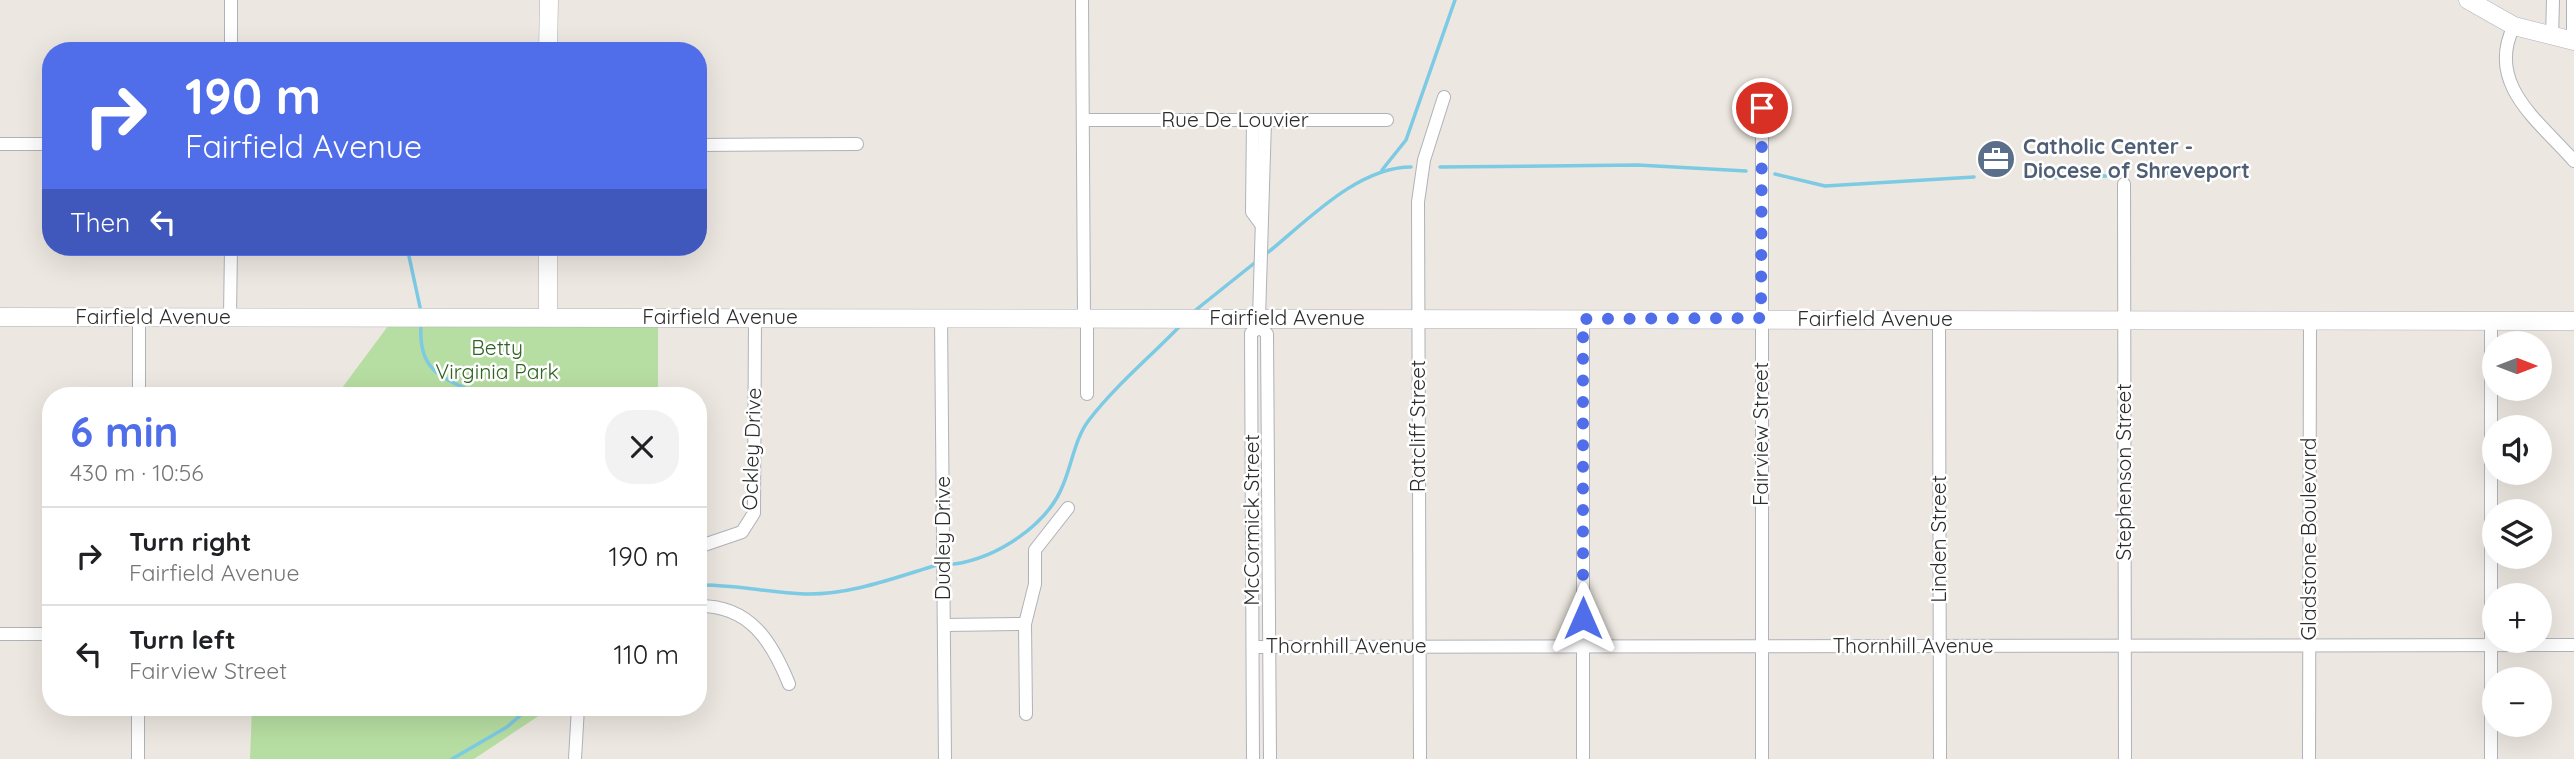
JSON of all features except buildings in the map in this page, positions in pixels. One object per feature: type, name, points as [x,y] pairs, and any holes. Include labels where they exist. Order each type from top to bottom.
[{"type":"street","points":[[231,0],[231,42]]},
{"type":"street","points":[[548,0],[548,42]]},
{"type":"street","points":[[1082,0],[1087,394]]},
{"type":"street","points":[[2468,0],[2514,26],[2573,41],[2573,0]]},
{"type":"street","points":[[2552,37],[2553,0]]},
{"type":"street","points":[[2514,26],[2504,53],[2508,81],[2521,101],[2574,161]]},
{"type":"street","name":"Ratcliff Street","points":[[1420,759],[1417,318],[1421,177],[1444,97]]},
{"type":"street","name":"Fairview Street","points":[[1762,108],[1762,759]]},
{"type":"street","name":"Rue De Louvier","points":[[1083,120],[1387,120]]},
{"type":"street","points":[[1259,120],[1264,210],[1260,223],[1259,246],[1260,323]]},
{"type":"street","points":[[0,144],[42,144]]},
{"type":"street","points":[[707,145],[857,145]]},
{"type":"street","name":"Stephenson Street","points":[[2123,184],[2125,759]]},
{"type":"street","points":[[230,317],[231,256]]},
{"type":"street","points":[[548,256],[548,317]]},
{"type":"street","name":"Fairfield Avenue","points":[[0,317],[1086,317],[1203,318],[1260,323],[1417,318],[2574,321]]},
{"type":"street","points":[[139,317],[139,387]]},
{"type":"street","name":"Ockley Drive","points":[[707,544],[742,532],[754,513],[755,317]]},
{"type":"street","name":"Dudley Drive","points":[[941,317],[945,759]]},
{"type":"street","points":[[1583,319],[1583,759]]},
{"type":"street","name":"Linden Street","points":[[1939,319],[1940,759]]},
{"type":"street","name":"Gladstone Boulevard","points":[[2309,759],[2310,319]]},
{"type":"street","points":[[2491,320],[2491,583]]},
{"type":"street","name":"McCormick Street","points":[[1253,759],[1251,333],[1260,323],[1267,334],[1270,759]]},
{"type":"street","points":[[1252,478],[1268,478]]},
{"type":"street","points":[[1026,714],[1025,624],[1035,584],[1035,550],[1068,508]]},
{"type":"street","points":[[707,606],[718,607],[750,621],[773,647],[789,684]]},
{"type":"street","points":[[944,625],[1025,624]]},
{"type":"street","points":[[0,634],[42,634]]},
{"type":"street","name":"Thornhill Avenue","points":[[2552,645],[2574,645]]},
{"type":"street","name":"Thornhill Avenue","points":[[1253,646],[2482,646]]},
{"type":"street","points":[[2491,653],[2491,759]]},
{"type":"street","points":[[138,716],[138,759]]},
{"type":"street","points":[[575,759],[577,716]]},
{"type":"green space","name":"Betty Virginia Park","points":[[388,326],[658,327],[658,387],[343,387]]},
{"type":"green space","points":[[252,716],[538,716],[474,759],[250,759]]},
{"type":"waterway","points":[[1382,170],[1406,140],[1455,0]]},
{"type":"waterway","points":[[1440,167],[1638,165],[1746,171]]},
{"type":"waterway","points":[[1266,254],[1315,212],[1352,186],[1391,169],[1411,167]]},
{"type":"waterway","points":[[2138,173],[2191,173]]},
{"type":"waterway","points":[[1775,174],[1825,186],[1974,177]]},
{"type":"waterway","points":[[2042,178],[2106,176]]},
{"type":"waterway","points":[[409,256],[420,307]]},
{"type":"waterway","points":[[1192,313],[1257,261]]},
{"type":"waterway","points":[[421,326],[421,342],[429,364],[446,379],[463,387]]},
{"type":"waterway","points":[[954,564],[970,561],[1003,547],[1018,538],[1045,514],[1063,485],[1077,443],[1089,420],[1121,383],[1180,326]]},
{"type":"waterway","points":[[707,585],[822,594],[872,585],[937,565]]},
{"type":"waterway","points":[[452,759],[507,727],[520,716]]},
{"type":"place","name":"Catholic Center - Diocese of Shreveport","points":[[1996,159]]},
{"type":"route","points":[[1583,618],[1583,319],[1761,318],[1762,108]]}]
